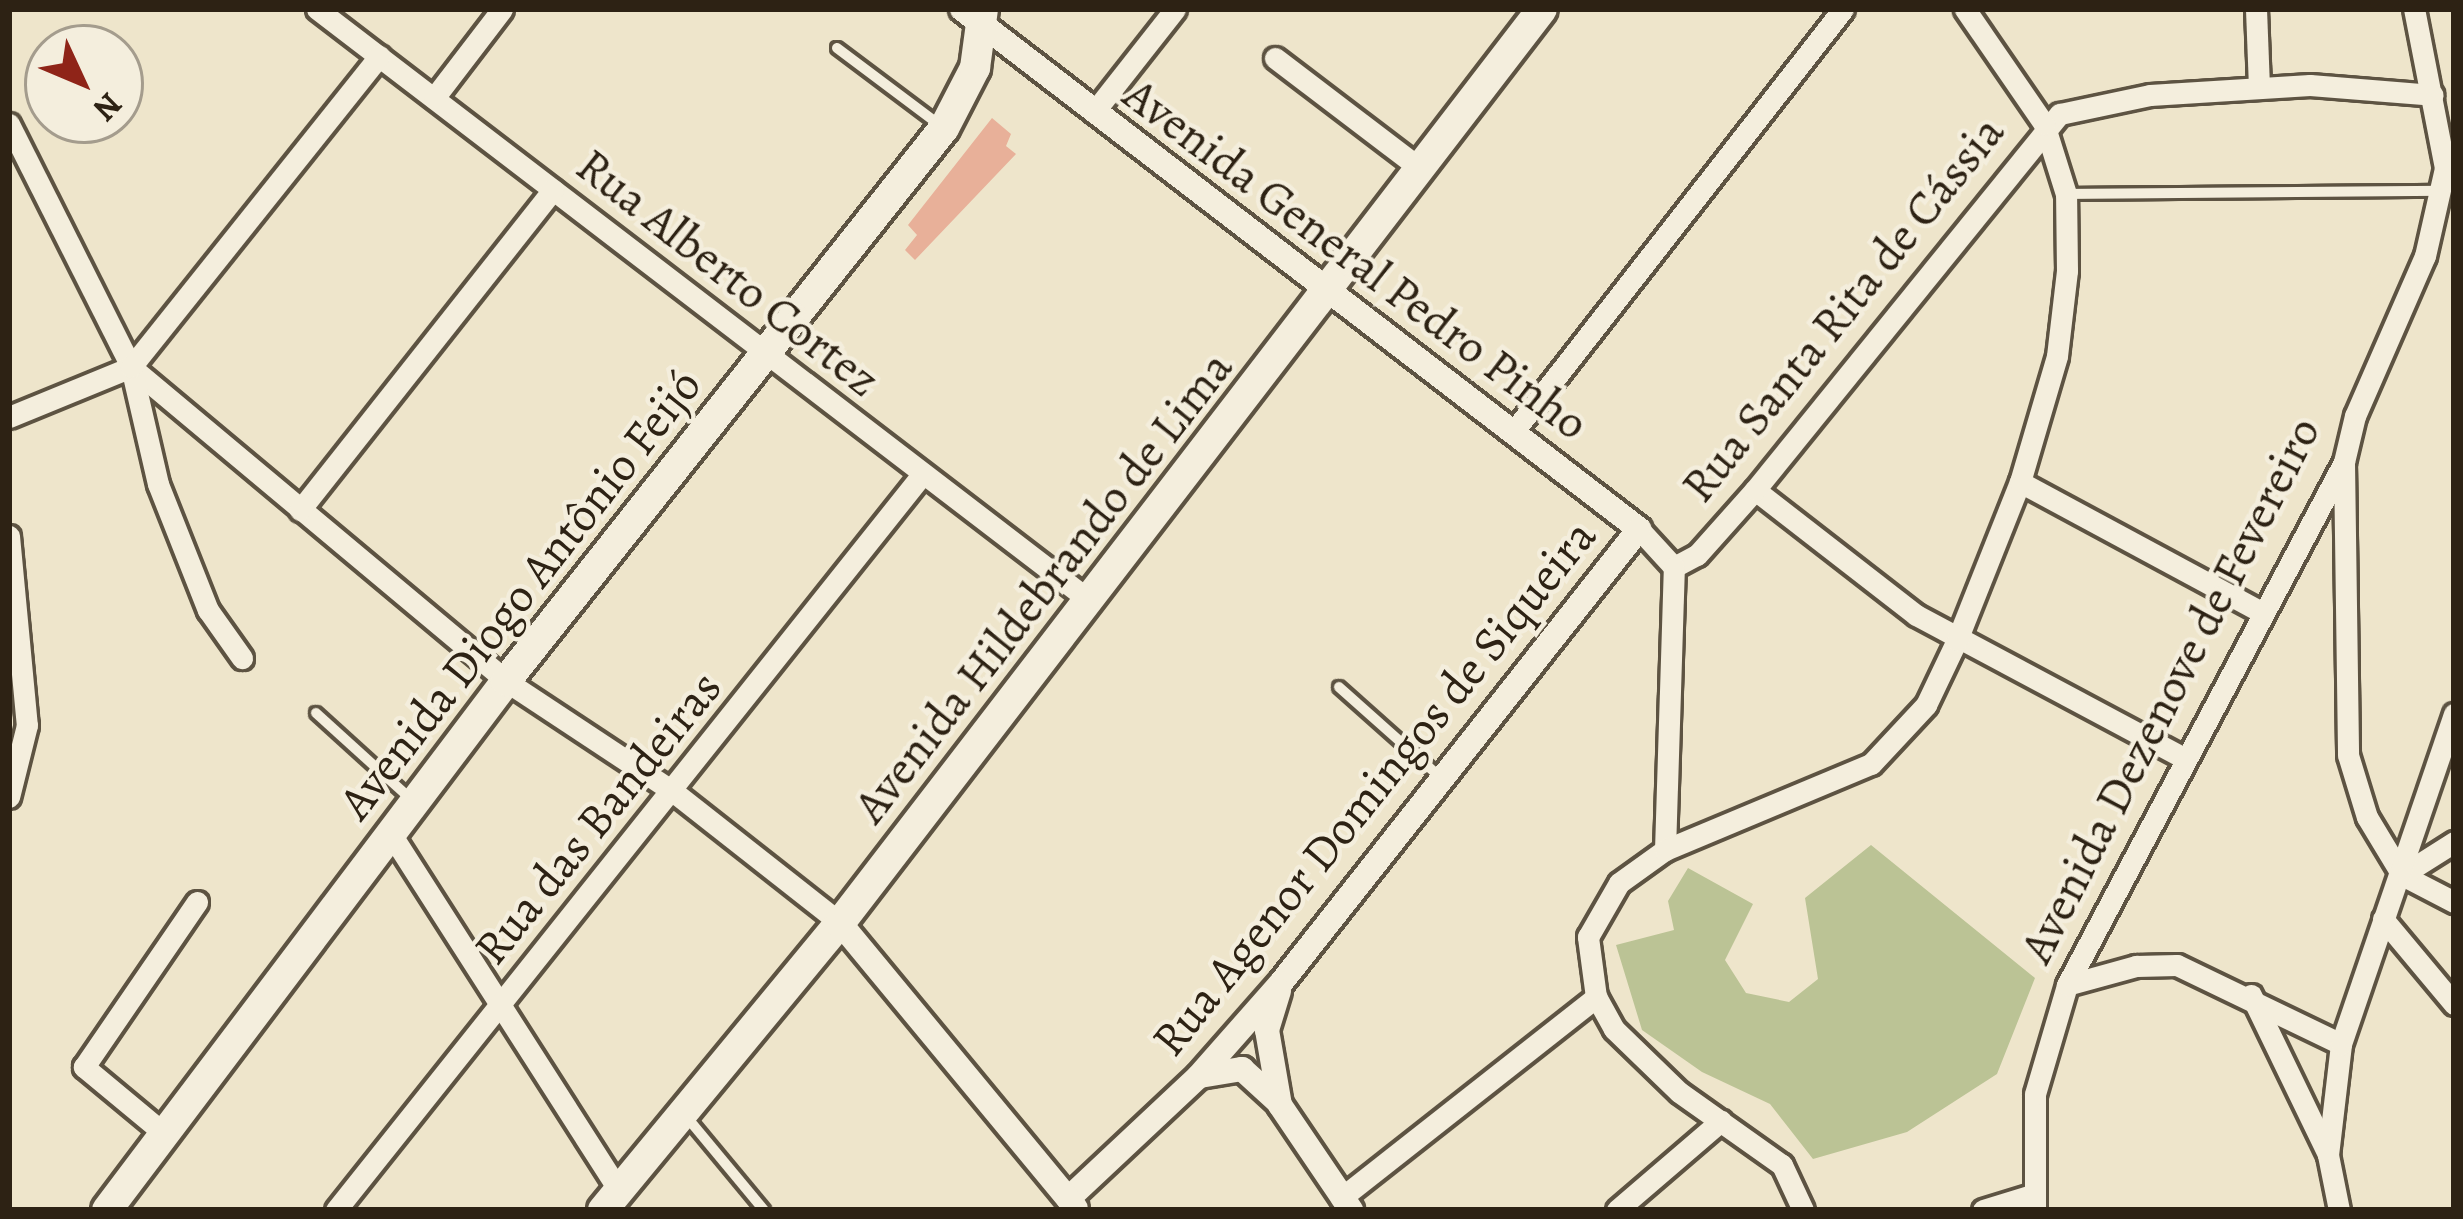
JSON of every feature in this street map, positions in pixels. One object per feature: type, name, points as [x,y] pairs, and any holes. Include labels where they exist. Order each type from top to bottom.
[{"type":"main road","name":"Avenida Hildebrando de Lima","points":[[611,1200],[840,923],[1542,9]]},
{"type":"main road","name":"Avenida Diogo Antônio Feijó","points":[[107,1210],[506,681],[944,128],[975,68],[976,14]]},
{"type":"street","name":"Rua Alberto Cortez","points":[[317,9],[921,476],[1089,600]]},
{"type":"street","points":[[434,98],[502,9]]},
{"type":"street","points":[[1094,112],[1175,9]]},
{"type":"street","points":[[1514,431],[1843,9]]},
{"type":"street","points":[[1803,1210],[1782,1165],[1647,1066],[1596,997],[1588,937],[1598,908],[1665,850],[1870,764],[1916,720],[1958,640],[2020,482],[2056,356],[2066,194],[2044,124],[1965,9]]},
{"type":"street","points":[[2256,9],[2259,88]]},
{"type":"street","name":"Avenida Dezenove de Fevereiro","points":[[2034,1202],[2035,1094],[2067,985],[2260,611],[2344,462],[2355,416],[2425,256],[2447,168],[2414,9]]},
{"type":"street","name":"Avenida General Pedro Pinho","points":[[976,14],[1094,112],[1639,529],[1674,567]]},
{"type":"street","points":[[9,417],[131,368],[379,56]]},
{"type":"street","points":[[1275,58],[1422,170]]},
{"type":"street","name":"Rua Santa Rita de Cássia","points":[[1665,850],[1674,567],[1697,554],[1755,490],[2044,124],[2082,106],[2150,95],[2259,88],[2433,95]]},
{"type":"street","points":[[9,124],[131,368],[158,484],[208,610],[242,658]]},
{"type":"street","points":[[300,510],[553,190]]},
{"type":"street","points":[[131,368],[506,681],[675,793],[840,923],[1073,1204]]},
{"type":"street","points":[[2344,462],[2348,755],[2367,818],[2402,875],[2454,902]]},
{"type":"street","name":"Rua das Bandeiras","points":[[336,1210],[675,793],[921,476]]},
{"type":"street","points":[[2020,482],[2260,611]]},
{"type":"street","points":[[1755,490],[1958,640],[2186,759]]},
{"type":"street","name":"Rua Agenor Domingos de Siqueira","points":[[1073,1204],[1198,1077],[1281,983],[1639,529]]},
{"type":"street","points":[[9,536],[27,725],[9,797]]},
{"type":"street","points":[[2328,1155],[2341,1044],[2454,714]]},
{"type":"street","points":[[391,834],[500,1007],[611,1200]]},
{"type":"street","points":[[2402,875],[2454,842]]},
{"type":"street","points":[[166,1135],[84,1067],[197,902]]},
{"type":"street","points":[[2383,919],[2454,1004]]},
{"type":"street","points":[[2067,985],[2136,966],[2177,964],[2251,995],[2341,1044]]},
{"type":"street","points":[[1280,1105],[1268,1030],[1281,983]]},
{"type":"street","points":[[2251,995],[2328,1155],[2339,1210]]},
{"type":"street","points":[[1198,1077],[1242,1069],[1280,1105],[1346,1204],[1596,997]]},
{"type":"street","points":[[1617,1210],[1720,1121]]},
{"type":"street","points":[[1984,1210],[2034,1202]]},
{"type":"lane","points":[[837,48],[944,128]]},
{"type":"lane","points":[[2066,194],[2447,168]]},
{"type":"lane","points":[[1339,687],[1443,779]]},
{"type":"lane","points":[[316,713],[416,802]]},
{"type":"lane","points":[[683,1112],[764,1210]]},
{"type":"green space","points":[[1871,845],[2035,978],[1997,1074],[1907,1132],[1813,1159],[1770,1104],[1702,1072],[1642,1030],[1616,945],[1674,930],[1668,901],[1688,868],[1753,904],[1725,960],[1746,993],[1789,1002],[1818,979],[1805,898]]},
{"type":"building","points":[[992,118],[1011,134],[1006,146],[1016,154],[915,260],[905,250],[917,235],[908,225]]}]
